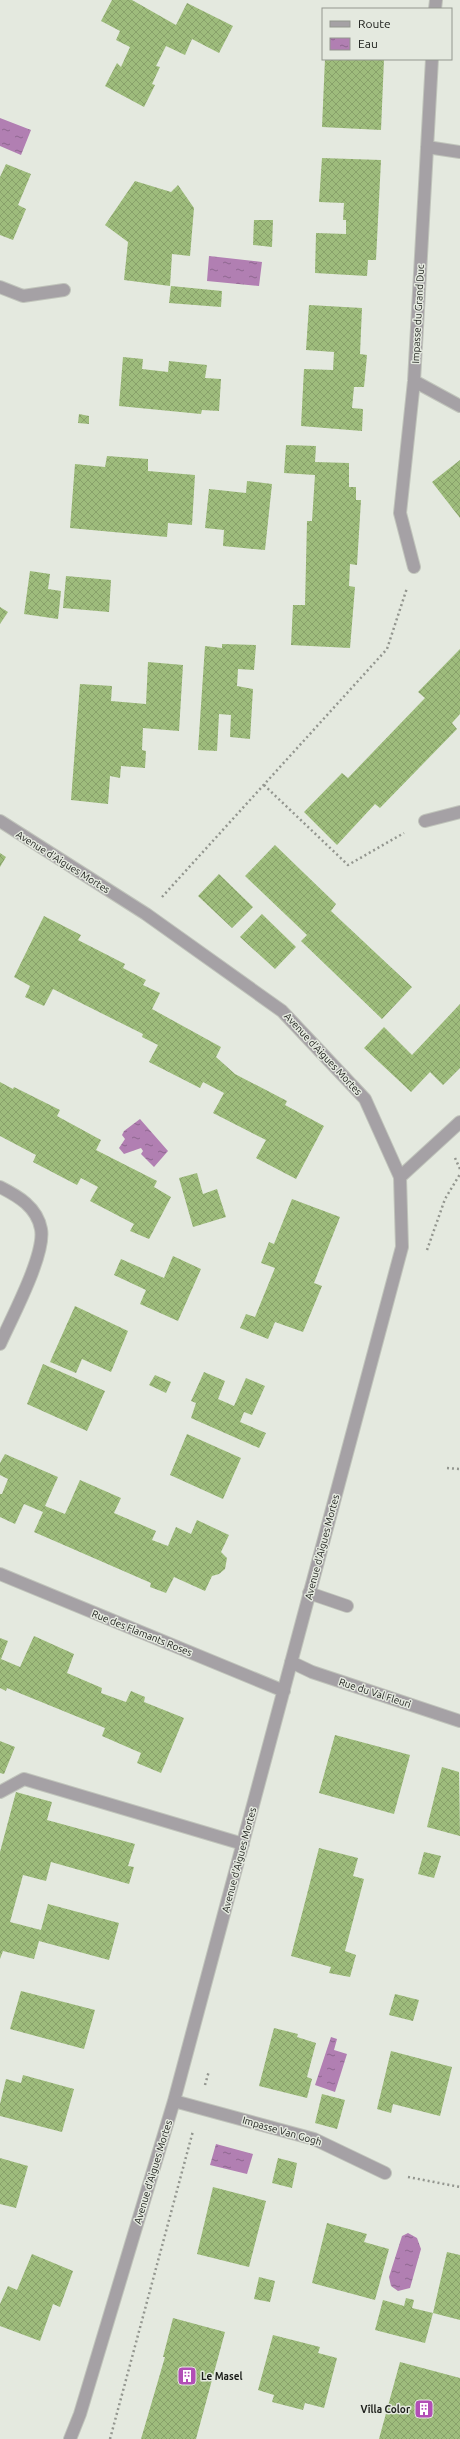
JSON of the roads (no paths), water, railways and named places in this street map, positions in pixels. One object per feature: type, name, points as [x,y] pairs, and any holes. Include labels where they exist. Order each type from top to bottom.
[{"type":"street","name":"Impasse du Grand Duc","points":[[414,567],[400,513],[414,381],[432,60]]},
{"type":"street","points":[[427,147],[460,152]]},
{"type":"street","points":[[0,287],[23,296],[64,290]]},
{"type":"street","points":[[414,381],[460,406]]},
{"type":"street","points":[[425,821],[460,812]]},
{"type":"street","name":"Avenue d'Aigues Mortes","points":[[0,821],[146,914],[282,1010],[365,1099],[400,1177],[402,1247],[174,2101],[80,2414],[70,2439]]},
{"type":"street","points":[[400,1177],[460,1122]]},
{"type":"street","points":[[0,1186],[19,1197],[34,1211],[41,1229],[40,1252],[0,1344]]},
{"type":"street","name":"Rue des Flamants Roses","points":[[0,1574],[284,1691]]},
{"type":"street","points":[[310,1593],[347,1606]]},
{"type":"street","name":"Rue du Val Fleuri","points":[[291,1662],[312,1672],[460,1721]]},
{"type":"street","points":[[0,1792],[24,1779],[243,1844]]},
{"type":"street","name":"Impasse Van Gogh","points":[[174,2101],[314,2139],[385,2173]]},
{"type":"water","points":[[0,118],[31,130],[21,155],[0,146]]},
{"type":"water","points":[[209,256],[262,262],[259,286],[207,281]]},
{"type":"water","points":[[140,1119],[168,1151],[154,1167],[141,1154],[143,1151],[141,1148],[124,1154],[119,1148],[125,1139],[122,1135],[124,1131]]},
{"type":"water","points":[[331,2037],[337,2039],[334,2050],[347,2054],[335,2092],[315,2085]]},
{"type":"water","points":[[216,2144],[253,2154],[247,2174],[210,2165]]},
{"type":"water","points":[[408,2233],[417,2238],[421,2249],[410,2288],[398,2291],[391,2286],[389,2277],[402,2236]]},
{"type":"place","name":"Le Masel","points":[[187,2376]]},
{"type":"place","name":"Vîlla Color","points":[[424,2409]]}]
